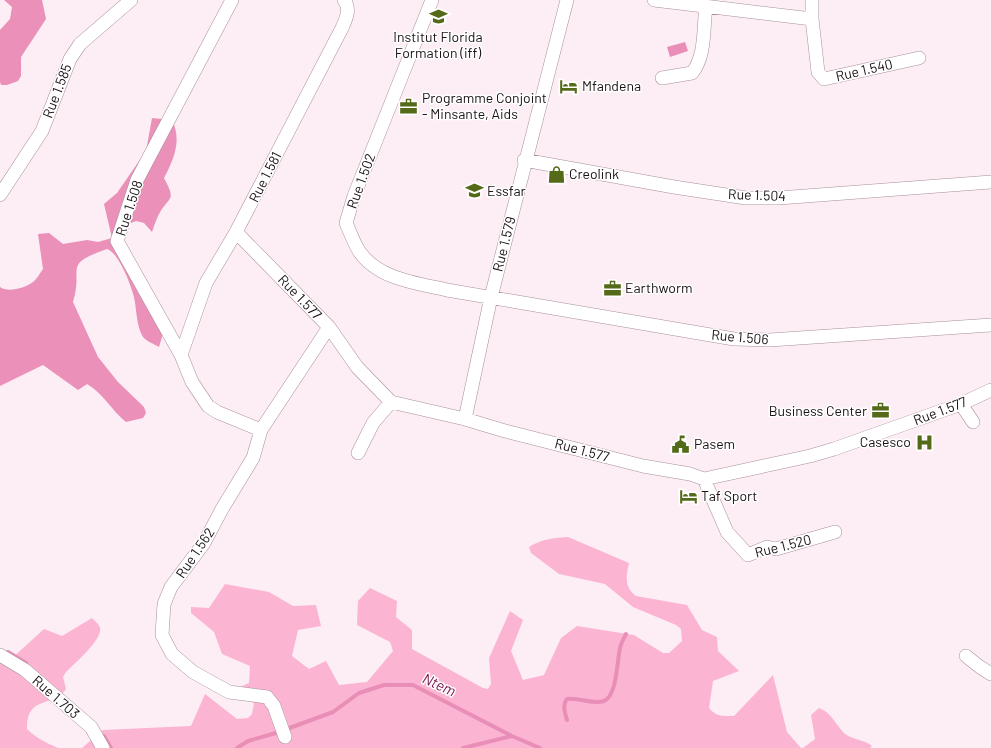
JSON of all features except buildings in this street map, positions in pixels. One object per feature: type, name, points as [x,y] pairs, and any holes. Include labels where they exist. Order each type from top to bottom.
[{"type":"street","name":"Rue 1.585","points":[[0,195],[42,131],[70,59],[80,44],[131,0]]},
{"type":"street","name":"Rue 1.508","points":[[232,0],[137,180],[117,241],[181,355],[192,382],[208,406],[217,412],[261,430]]},
{"type":"street","name":"Rue 1.581","points":[[181,355],[206,283],[236,232],[342,28],[347,15],[348,5],[344,0]]},
{"type":"street","name":"Rue 1.502","points":[[432,0],[354,196],[346,223],[359,251],[374,268],[401,279],[491,297]]},
{"type":"street","name":"Rue 1.579","points":[[465,419],[491,297],[524,160],[567,0]]},
{"type":"street","points":[[654,0],[812,19],[812,0]]},
{"type":"street","points":[[662,78],[692,73],[698,66],[706,6]]},
{"type":"street","name":"Rue 1.540","points":[[812,19],[818,72],[824,79],[919,58]]},
{"type":"street","name":"Rue 1.504","points":[[524,160],[674,187],[746,198],[779,198],[991,182]]},
{"type":"street","name":"Rue 1.577","points":[[236,232],[329,327],[357,366],[391,402],[465,419],[643,466],[690,474],[704,479],[834,450],[961,404],[991,390]]},
{"type":"street","name":"Rue 1.506","points":[[491,297],[734,339],[770,340],[991,325]]},
{"type":"street","name":"Rue 1.562","points":[[285,736],[274,706],[267,697],[229,692],[193,672],[172,654],[162,635],[164,604],[171,587],[204,543],[222,509],[253,458],[261,430],[329,327]]},
{"type":"street","points":[[358,453],[373,424],[391,402]]},
{"type":"street","points":[[961,404],[973,422]]},
{"type":"street","name":"Rue 1.520","points":[[704,479],[727,532],[748,555],[767,547],[776,549],[835,532]]},
{"type":"street","name":"Rue 1.703","points":[[0,655],[25,670],[91,727],[103,748]]},
{"type":"street","points":[[966,656],[980,668],[991,674]]},
{"type":"shaded area","points":[[4,0],[42,0],[46,19],[21,57],[21,76],[18,81],[7,85],[1,85],[0,30],[10,19],[12,7]]},
{"type":"shaded area","points":[[685,42],[688,51],[670,57],[667,47]]},
{"type":"shaded area","points":[[152,118],[172,120],[175,127],[176,149],[174,157],[164,178],[171,195],[159,214],[152,232],[144,223],[136,221],[131,223],[120,238],[167,320],[159,347],[143,337],[138,323],[134,297],[130,285],[116,256],[107,249],[93,254],[79,264],[77,268],[76,290],[73,302],[98,357],[118,382],[144,407],[146,413],[143,418],[126,422],[93,388],[87,384],[78,390],[43,365],[0,386],[0,287],[7,290],[21,288],[30,284],[37,278],[43,269],[38,234],[49,233],[63,244],[87,240],[98,242],[112,238],[104,204],[117,193],[146,151]]},
{"type":"shaded area","points":[[568,537],[629,563],[627,581],[629,589],[632,593],[636,596],[687,605],[702,630],[717,637],[718,651],[739,671],[713,681],[709,708],[714,713],[723,716],[734,716],[773,675],[787,732],[801,748],[82,748],[103,730],[191,726],[205,694],[237,719],[248,718],[252,714],[254,703],[229,692],[249,683],[250,666],[222,654],[214,632],[191,613],[191,607],[209,608],[225,584],[269,592],[293,606],[316,605],[321,626],[298,630],[292,656],[309,669],[326,661],[339,685],[367,682],[393,651],[390,642],[357,625],[358,601],[370,588],[397,601],[396,617],[412,630],[412,649],[483,688],[488,689],[491,684],[489,658],[510,611],[523,620],[511,651],[523,680],[544,675],[561,638],[577,626],[634,635],[663,653],[669,653],[682,641],[681,629],[676,625],[633,607],[605,584],[559,574],[531,553],[529,547],[538,542],[552,538]]},
{"type":"shaded area","points":[[92,618],[100,628],[100,633],[93,645],[66,672],[63,677],[66,689],[61,695],[35,706],[28,718],[27,729],[30,732],[38,738],[58,748],[0,748],[0,663],[10,660],[44,629],[62,636]]},
{"type":"shaded area","points":[[819,708],[827,712],[844,733],[872,746],[870,748],[803,748],[815,739],[811,715]]},
{"type":"waterway","points":[[567,720],[564,706],[567,699],[599,702],[608,698],[612,692],[616,678],[620,648],[626,634]]},
{"type":"waterway","points":[[8,652],[26,663]]},
{"type":"waterway","name":"Ntem","points":[[237,748],[248,741],[276,733],[333,712],[359,693],[384,685],[413,685],[512,736],[540,748]]},
{"type":"waterway","points":[[104,736],[111,748]]},
{"type":"waterway","points":[[463,748],[512,736]]},
{"type":"place","name":"Institut Florida Formation (iff)","points":[[438,17]]},
{"type":"place","name":"Mfandena","points":[[569,86]]},
{"type":"place","name":"Programme Conjoint - Minsante, Aids","points":[[409,106]]},
{"type":"place","name":"Creolink","points":[[556,174]]},
{"type":"place","name":"Essfar","points":[[474,191]]},
{"type":"place","name":"Earthworm","points":[[612,288]]},
{"type":"place","name":"Business Center","points":[[880,411]]},
{"type":"place","name":"Casesco","points":[[924,442]]},
{"type":"place","name":"Pasem","points":[[681,444]]},
{"type":"place","name":"Taf Sport","points":[[688,496]]}]
